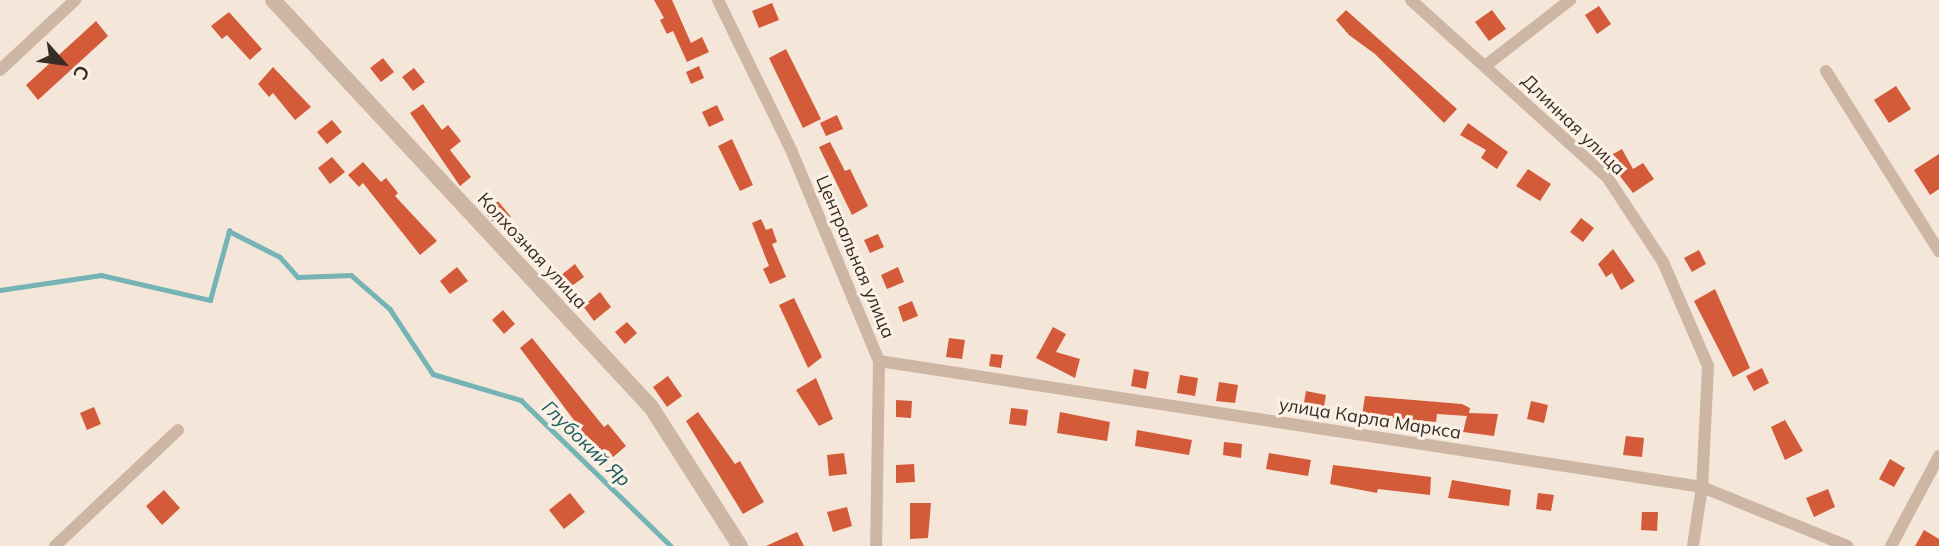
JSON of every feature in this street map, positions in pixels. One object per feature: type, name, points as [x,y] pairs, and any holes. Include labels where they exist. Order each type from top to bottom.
[{"type":"street","points":[[0,70],[75,0]]},
{"type":"street","name":"Колхозная улица","points":[[273,0],[651,407],[740,546]]},
{"type":"street","name":"Центральная улица","points":[[718,0],[792,152],[879,361],[876,546]]},
{"type":"street","name":"Длинная улица","points":[[1410,0],[1607,177],[1663,262],[1708,366],[1702,487],[1693,546]]},
{"type":"street","points":[[1485,66],[1570,0]]},
{"type":"street","points":[[1826,71],[1939,251]]},
{"type":"street","name":"улица Карла Маркса","points":[[879,361],[1702,487],[1847,546]]},
{"type":"street","points":[[55,546],[178,430]]},
{"type":"street","points":[[1891,546],[1939,457]]},
{"type":"building","points":[[654,0],[672,0],[691,43],[702,37],[709,52],[687,62],[673,31],[667,34],[660,20],[664,18]]},
{"type":"building","points":[[772,3],[779,20],[759,28],[752,11]]},
{"type":"building","points":[[1599,6],[1611,24],[1597,34],[1585,15]]},
{"type":"building","points":[[1346,10],[1457,109],[1444,123],[1375,54],[1349,35],[1336,20]]},
{"type":"building","points":[[1492,10],[1506,29],[1489,41],[1475,22]]},
{"type":"building","points":[[229,12],[262,49],[250,60],[227,35],[222,39],[211,26]]},
{"type":"building","points":[[96,21],[108,36],[38,100],[26,85]]},
{"type":"building","points":[[786,49],[821,119],[803,128],[769,58]]},
{"type":"building","points":[[383,58],[394,72],[381,82],[370,68]]},
{"type":"building","points":[[699,66],[704,78],[691,84],[686,72]]},
{"type":"building","points":[[273,67],[311,107],[295,120],[273,93],[269,97],[258,84]]},
{"type":"building","points":[[414,68],[425,82],[413,91],[402,77]]},
{"type":"building","points":[[1896,86],[1911,109],[1889,123],[1874,100]]},
{"type":"building","points":[[423,104],[442,130],[448,125],[461,141],[450,150],[471,177],[460,186],[410,113]]},
{"type":"building","points":[[717,105],[724,120],[709,127],[702,112]]},
{"type":"building","points":[[837,115],[843,129],[826,136],[820,123]]},
{"type":"building","points":[[332,120],[342,132],[327,144],[317,132]]},
{"type":"building","points":[[1468,123],[1508,152],[1497,169],[1481,158],[1486,150],[1460,135]]},
{"type":"building","points":[[732,139],[753,185],[740,191],[718,146]]},
{"type":"building","points":[[830,142],[845,171],[850,169],[868,206],[852,215],[819,147]]},
{"type":"building","points":[[1622,149],[1633,169],[1643,163],[1654,179],[1633,193],[1606,158]]},
{"type":"building","points":[[1939,154],[1939,189],[1930,195],[1914,170]]},
{"type":"building","points":[[332,157],[345,172],[330,184],[318,168]]},
{"type":"building","points":[[363,162],[381,182],[386,178],[398,193],[395,196],[437,241],[420,255],[363,183],[359,187],[348,175]]},
{"type":"building","points":[[1528,169],[1551,184],[1540,201],[1516,186]]},
{"type":"building","points":[[498,201],[511,217],[498,227],[484,212]]},
{"type":"building","points":[[1581,218],[1594,228],[1583,242],[1570,232]]},
{"type":"building","points":[[761,219],[766,230],[772,228],[777,242],[772,244],[786,277],[770,284],[763,269],[769,266],[752,223]]},
{"type":"building","points":[[878,234],[884,247],[870,253],[864,240]]},
{"type":"building","points":[[1613,249],[1635,281],[1621,290],[1612,273],[1606,277],[1598,264]]},
{"type":"building","points":[[1699,250],[1706,264],[1692,272],[1684,258]]},
{"type":"building","points":[[575,264],[584,277],[569,288],[560,276]]},
{"type":"building","points":[[457,267],[468,281],[450,294],[440,281]]},
{"type":"building","points":[[898,267],[904,282],[887,289],[881,275]]},
{"type":"building","points":[[1715,289],[1750,368],[1733,377],[1694,301]]},
{"type":"building","points":[[600,292],[611,307],[594,321],[583,306]]},
{"type":"building","points":[[794,298],[822,357],[808,368],[779,305]]},
{"type":"building","points":[[912,301],[918,316],[903,322],[898,307]]},
{"type":"building","points":[[503,310],[515,324],[504,334],[492,320]]},
{"type":"building","points":[[627,322],[637,333],[625,344],[615,332]]},
{"type":"building","points":[[1053,327],[1066,334],[1056,352],[1080,359],[1075,378],[1036,358]]},
{"type":"building","points":[[532,338],[604,427],[608,424],[626,446],[606,463],[520,348]]},
{"type":"building","points":[[949,338],[965,340],[962,359],[946,357]]},
{"type":"building","points":[[991,354],[1003,355],[1001,368],[989,366]]},
{"type":"building","points":[[1762,368],[1769,383],[1754,391],[1746,376]]},
{"type":"building","points":[[1134,369],[1149,372],[1146,389],[1131,386]]},
{"type":"building","points":[[1180,375],[1198,378],[1195,396],[1177,393]]},
{"type":"building","points":[[668,376],[682,396],[667,407],[653,387]]},
{"type":"building","points":[[816,378],[833,419],[819,426],[796,390]]},
{"type":"building","points":[[1219,382],[1238,385],[1235,403],[1216,401]]},
{"type":"building","points":[[1306,391],[1326,395],[1323,412],[1303,408]]},
{"type":"building","points":[[1365,396],[1462,404],[1470,408],[1469,413],[1498,414],[1494,436],[1463,432],[1467,416],[1437,414],[1436,422],[1362,415]]},
{"type":"building","points":[[896,400],[912,401],[911,418],[896,417]]},
{"type":"building","points":[[1531,401],[1548,405],[1544,423],[1527,419]]},
{"type":"building","points":[[94,407],[101,424],[87,430],[80,413]]},
{"type":"building","points":[[1011,408],[1028,410],[1026,426],[1009,424]]},
{"type":"building","points":[[698,412],[735,464],[740,461],[764,502],[743,514],[686,421]]},
{"type":"building","points":[[1060,412],[1110,422],[1107,441],[1057,433]]},
{"type":"building","points":[[1785,420],[1803,451],[1785,460],[1771,427]]},
{"type":"building","points":[[1137,430],[1192,440],[1189,455],[1135,446]]},
{"type":"building","points":[[1626,436],[1644,438],[1642,457],[1623,455]]},
{"type":"building","points":[[1224,442],[1242,444],[1241,458],[1223,455]]},
{"type":"building","points":[[844,453],[847,474],[829,476],[827,455]]},
{"type":"building","points":[[1269,453],[1311,460],[1308,476],[1266,469]]},
{"type":"building","points":[[1890,459],[1905,468],[1894,487],[1879,479]]},
{"type":"building","points":[[914,464],[915,482],[896,483],[896,465]]},
{"type":"building","points":[[1333,465],[1431,477],[1430,495],[1378,489],[1377,493],[1330,484]]},
{"type":"building","points":[[1452,480],[1511,490],[1509,506],[1448,498]]},
{"type":"building","points":[[1828,489],[1835,507],[1814,517],[1806,498]]},
{"type":"building","points":[[164,490],[180,508],[162,525],[146,506]]},
{"type":"building","points":[[570,493],[585,512],[564,529],[549,510]]},
{"type":"building","points":[[1538,493],[1554,495],[1551,511],[1536,509]]},
{"type":"building","points":[[910,503],[931,503],[928,538],[910,539]]},
{"type":"building","points":[[847,507],[852,526],[833,532],[827,512]]},
{"type":"building","points":[[1642,512],[1658,512],[1657,531],[1641,530]]},
{"type":"building","points":[[1924,530],[1939,539],[1939,546],[1915,546]]},
{"type":"building","points":[[797,532],[804,546],[766,546]]},
{"type":"waterway","name":"Глубокий Яр","points":[[0,290],[101,275],[210,300],[229,231],[280,257],[298,277],[351,275],[390,309],[433,374],[521,400],[671,546]]}]
